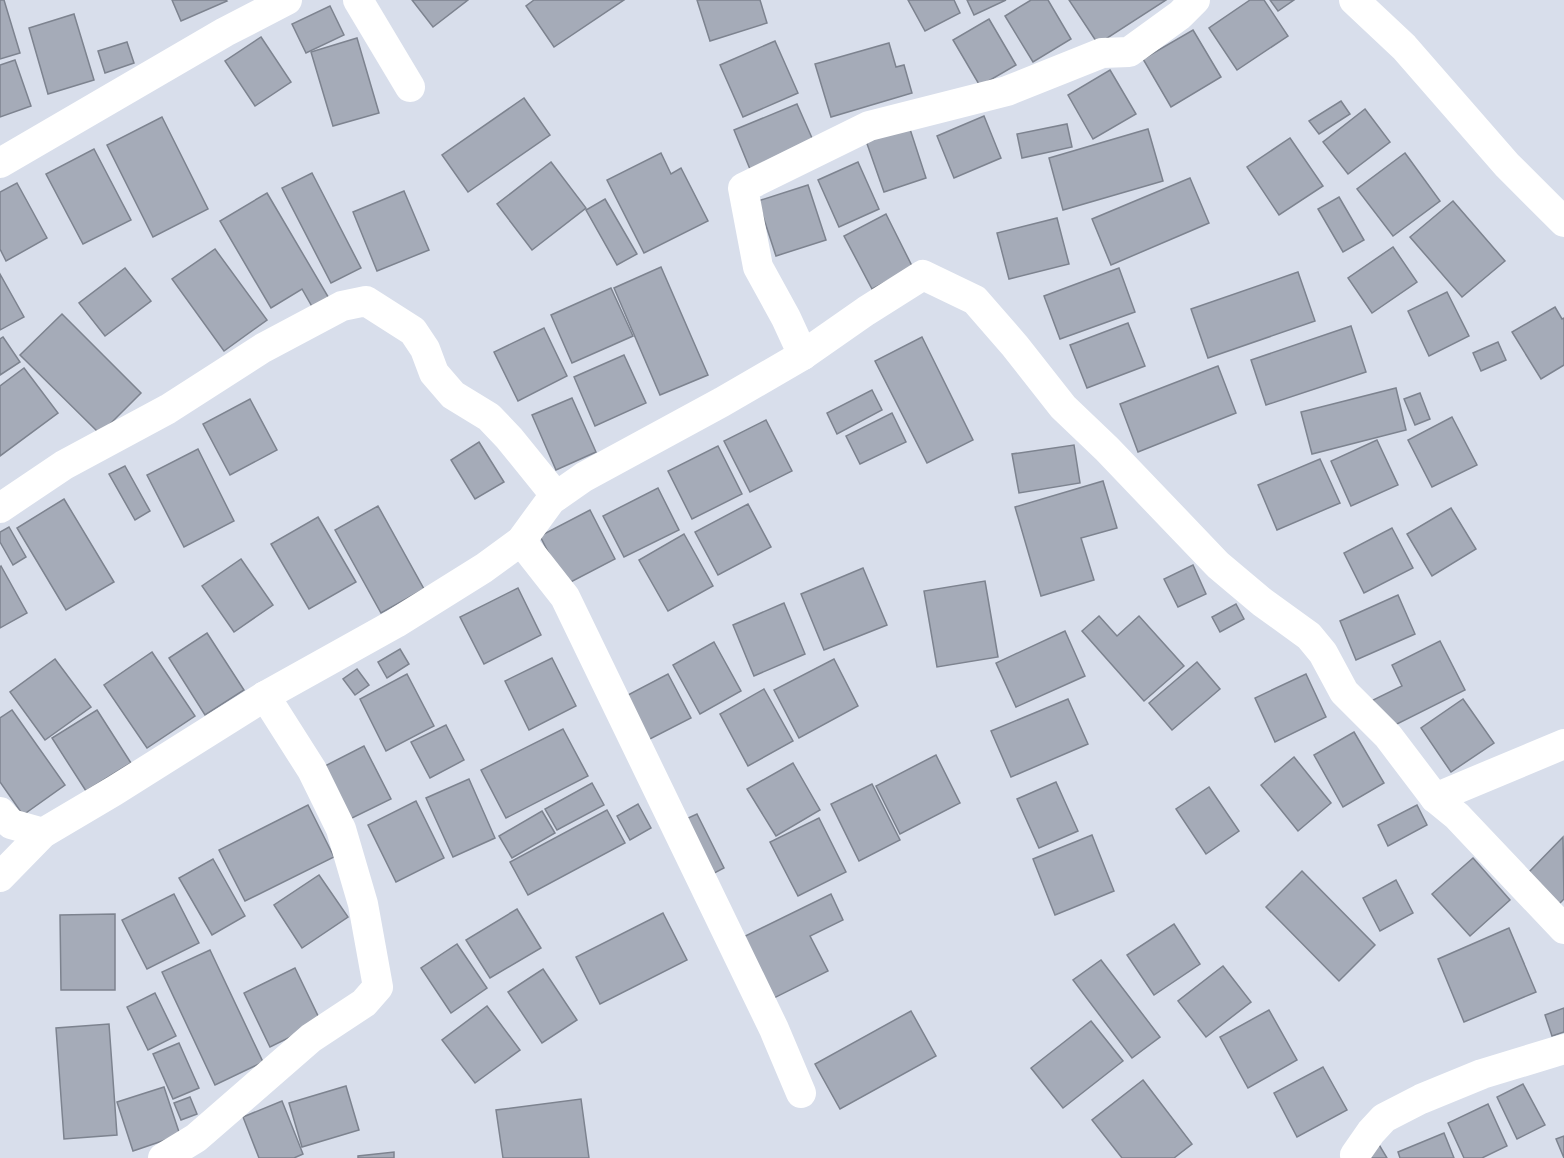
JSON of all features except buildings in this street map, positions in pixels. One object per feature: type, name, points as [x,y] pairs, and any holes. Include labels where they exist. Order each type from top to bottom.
[{"type":"street","points":[[0,163],[225,32],[287,0]]},
{"type":"street","points":[[358,0],[410,87]]},
{"type":"street","points":[[803,355],[758,267],[743,188],[869,126],[1008,91],[1102,53],[1129,52],[1180,15],[1195,0]]},
{"type":"street","points":[[1354,0],[1404,47],[1507,165],[1564,222]]},
{"type":"street","points":[[0,877],[43,833],[265,696],[396,623],[484,568],[521,540],[556,496],[592,472],[722,402],[803,355],[923,275],[975,300],[1015,346],[1062,407],[1107,449],[1218,565],[1262,602],[1309,636],[1323,653],[1344,692],[1388,736],[1435,798],[1457,816],[1564,929]]},
{"type":"street","points":[[0,508],[64,465],[168,409],[263,348],[342,306],[366,302],[413,331],[425,349],[434,373],[453,395],[489,417],[556,496]]},
{"type":"street","points":[[521,540],[565,597],[774,1029],[801,1094]]},
{"type":"street","points":[[163,1158],[196,1138],[311,1038],[364,1003],[378,987],[363,904],[341,829],[312,770],[265,696]]},
{"type":"street","points":[[1435,798],[1564,744]]},
{"type":"street","points":[[0,812],[11,824],[43,833]]},
{"type":"street","points":[[1356,1158],[1355,1155],[1371,1132],[1384,1118],[1421,1099],[1482,1074],[1564,1049]]}]
